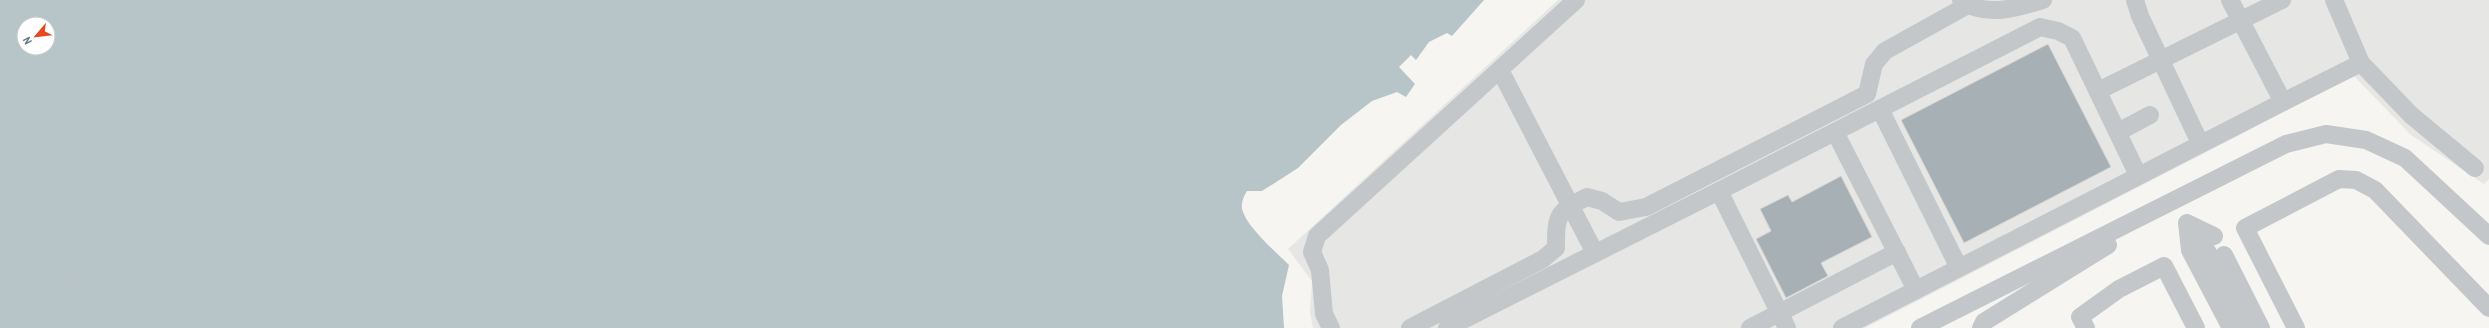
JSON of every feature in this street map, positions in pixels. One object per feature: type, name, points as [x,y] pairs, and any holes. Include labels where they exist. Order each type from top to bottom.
[{"type":"street","points":[[1331,328],[1324,314],[1320,270],[1312,252],[1317,236],[1576,0]]},
{"type":"street","points":[[1410,328],[1543,259],[1556,248],[1556,224],[1563,209],[1570,205],[1587,197],[1602,201],[1618,212],[1646,207],[1867,94],[1874,64],[1885,51],[1965,3],[2000,11],[2008,5],[2043,0]]},
{"type":"street","points":[[2135,0],[2161,61],[2200,143]]},
{"type":"street","points":[[2230,0],[2283,102]]},
{"type":"street","points":[[2098,91],[2282,0]]},
{"type":"street","points":[[2334,0],[2361,63],[2411,115],[2475,168]]},
{"type":"street","points":[[1447,328],[2040,27],[2058,31],[2072,38],[2138,175]]},
{"type":"street","points":[[1842,328],[2200,143],[2361,63]]},
{"type":"street","points":[[1500,70],[1595,253]]},
{"type":"street","points":[[1880,109],[1959,268]]},
{"type":"street","points":[[2118,132],[2150,115]]},
{"type":"street","points":[[1835,132],[1916,290]]},
{"type":"street","points":[[1920,328],[2286,144],[2326,134],[2366,140],[2406,158],[2489,236]]},
{"type":"street","points":[[2296,328],[2245,228],[2339,179],[2356,180],[2375,190],[2489,308]]},
{"type":"street","points":[[1719,191],[1783,321]]},
{"type":"street","points":[[2175,200],[2188,228],[2190,250],[2231,328]]},
{"type":"street","points":[[1981,328],[1984,322],[2114,241],[2136,220]]},
{"type":"street","points":[[2188,228],[2214,236]]},
{"type":"street","points":[[2188,228],[2203,243],[2246,328]]},
{"type":"street","points":[[1750,328],[1783,321],[1897,252]]},
{"type":"street","points":[[2224,255],[2261,328]]},
{"type":"street","points":[[2086,328],[2080,316],[2119,289],[2164,266],[2196,328]]},
{"type":"street","points":[[1944,328],[1975,300]]},
{"type":"path","points":[[44,302],[82,263]]},
{"type":"shaded area","points":[[0,0],[1484,0],[1452,36],[1447,33],[1429,42],[1416,60],[1411,55],[1399,67],[1415,84],[1406,97],[1397,92],[1372,101],[1341,125],[1298,168],[1262,191],[1247,191],[1242,201],[1243,212],[1246,219],[1263,240],[1289,265],[1282,296],[1284,328],[0,328]]},
{"type":"shaded area","points":[[1558,0],[2489,0],[2489,179],[2484,184],[2411,135],[2354,76],[1865,328],[1313,328],[1310,313],[1312,281],[1288,249]]},
{"type":"building","points":[[2048,44],[2111,167],[1964,243],[1901,120]]},
{"type":"building","points":[[1841,176],[1872,237],[1821,263],[1828,276],[1786,298],[1756,239],[1771,231],[1760,209],[1788,195],[1792,202]]}]
